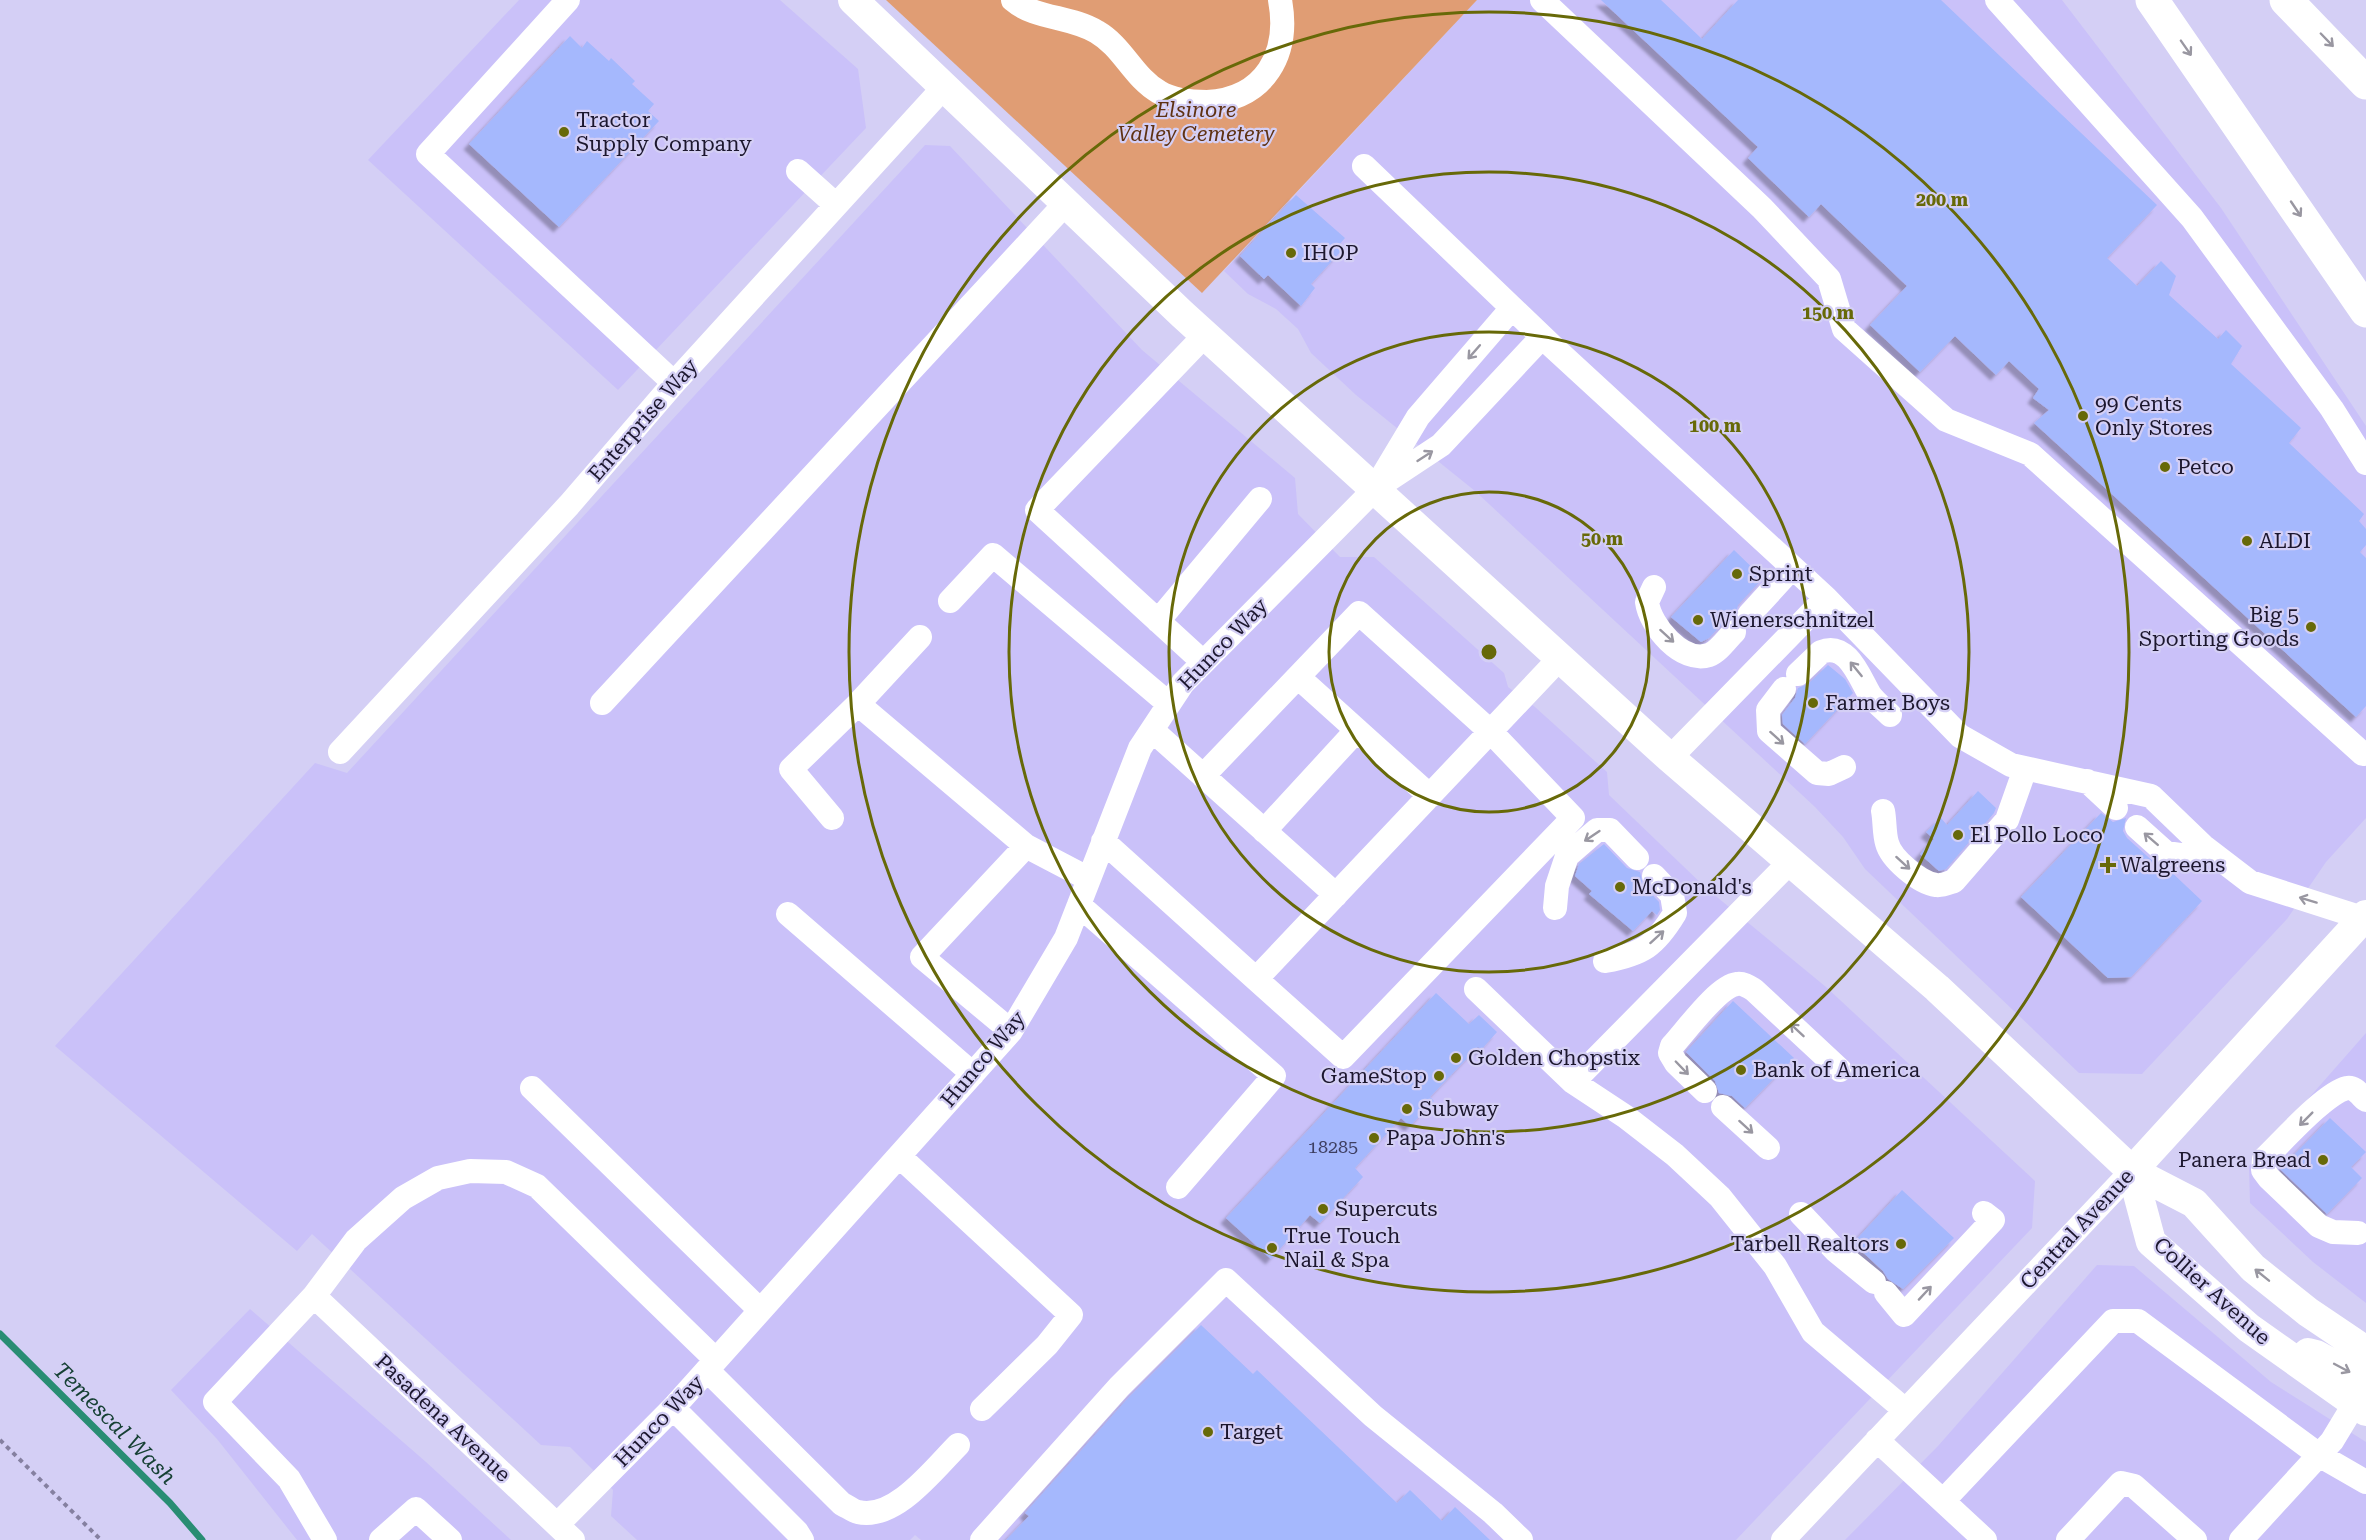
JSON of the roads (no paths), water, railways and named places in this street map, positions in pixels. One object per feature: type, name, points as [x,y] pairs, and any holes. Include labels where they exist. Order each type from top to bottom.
[{"type":"highway","points":[[2152,0],[2366,311]]},
{"type":"highway","points":[[2286,0],[2366,83]]},
{"type":"main road","points":[[852,0],[1182,314],[1376,488],[1559,659],[1670,758],[1937,988],[2132,1171],[2194,1203],[2253,1268],[2308,1312],[2366,1351]]},
{"type":"main road","name":"Central Avenue","points":[[2132,1171],[2365,917]]},
{"type":"main road","name":"Collier Avenue","points":[[2132,1171],[2151,1242],[2249,1328],[2276,1348],[2316,1355],[2362,1398]]},
{"type":"street","points":[[568,0],[428,154],[674,383]]},
{"type":"street","points":[[1012,0],[1021,7],[1079,23],[1097,32],[1113,44],[1141,79],[1160,93],[1193,102],[1241,96],[1263,79],[1283,41],[1280,0]]},
{"type":"street","points":[[1542,0],[1762,208],[1829,279],[1845,329],[1946,420],[2030,454],[2363,754]]},
{"type":"street","points":[[1997,0],[2192,218],[2332,409],[2366,463]]},
{"type":"street","name":"Enterprise Way","points":[[340,752],[569,505],[674,383],[944,87]]},
{"type":"street","points":[[1364,166],[1542,337],[1826,598],[1960,736],[2011,765],[2151,796],[2203,846],[2250,882],[2365,917]]},
{"type":"street","points":[[798,171],[836,205]]},
{"type":"street","points":[[602,703],[1066,203]]},
{"type":"street","name":"Hunco Way","points":[[1376,488],[1418,417],[1512,308]]},
{"type":"street","points":[[1203,662],[1037,510],[1206,334]]},
{"type":"street","name":"Hunco Way","points":[[565,1533],[711,1365],[1011,1031],[1066,938],[1140,748],[1183,683],[1376,488],[1441,446],[1542,337]]},
{"type":"street","points":[[1158,621],[1260,499]]},
{"type":"street","points":[[950,601],[993,555],[1169,704]]},
{"type":"street","points":[[1654,587],[1647,602],[1653,624],[1686,653],[1708,655],[1741,624],[1792,567]]},
{"type":"street","points":[[1670,758],[1826,598]]},
{"type":"street","points":[[1102,841],[1343,1057],[1573,818],[1491,732],[1359,613],[1203,776]]},
{"type":"street","points":[[832,818],[791,769],[858,704],[920,637]]},
{"type":"street","points":[[1845,767],[1829,774],[1817,772],[1769,731],[1768,710],[1791,681],[1821,652],[1836,652],[1856,666],[1870,696],[1890,715]]},
{"type":"street","points":[[1256,979],[1559,659]]},
{"type":"street","points":[[1298,677],[1430,796]]},
{"type":"street","points":[[858,704],[1026,846],[1089,879]]},
{"type":"street","points":[[1152,730],[1336,895]]},
{"type":"street","points":[[1264,831],[1357,730]]},
{"type":"street","points":[[1883,811],[1887,844],[1893,854],[1921,880],[1936,885],[1945,884],[1954,881],[1999,832],[2012,809],[2025,769]]},
{"type":"street","points":[[2086,780],[2115,808]]},
{"type":"street","points":[[2137,827],[2166,853],[2187,856],[2203,846]]},
{"type":"street","points":[[1555,908],[1557,886],[1567,856],[1597,830],[1610,830],[1637,858]]},
{"type":"street","points":[[1011,1031],[922,957],[1026,846]]},
{"type":"street","points":[[1573,1082],[1791,861]]},
{"type":"street","points":[[1605,961],[1635,955],[1662,934],[1676,913],[1672,895],[1654,876]]},
{"type":"street","points":[[1079,904],[1274,1076],[1178,1186]]},
{"type":"street","points":[[788,914],[973,1074]]},
{"type":"street","points":[[1705,1091],[1676,1064],[1670,1053],[1672,1046],[1720,993],[1735,984],[1744,984],[1754,990],[1840,1070]]},
{"type":"street","points":[[1476,989],[1573,1082],[1626,1117],[1676,1155],[1720,1197],[1775,1266],[1813,1332],[1905,1410]]},
{"type":"street","points":[[532,1088],[760,1310]]},
{"type":"street","points":[[2358,1233],[2333,1232],[2319,1226],[2263,1170],[2264,1158],[2325,1100],[2347,1088],[2360,1095]]},
{"type":"street","points":[[1723,1107],[1768,1148]]},
{"type":"street","points":[[899,1156],[1071,1315],[1047,1345],[982,1409]]},
{"type":"street","points":[[325,1540],[289,1479],[215,1402],[314,1296],[356,1240],[403,1198],[438,1178],[470,1171],[506,1172],[537,1186],[842,1504],[858,1512],[880,1512],[897,1505],[958,1445]]},
{"type":"street","name":"Central Avenue","points":[[1783,1540],[2132,1171]]},
{"type":"street","points":[[1802,1214],[1836,1251],[1880,1288],[1904,1315],[1993,1220],[1984,1213]]},
{"type":"street","points":[[982,1540],[1119,1387],[1226,1280],[1373,1416],[1493,1513],[1521,1540]]},
{"type":"street","name":"Pasadena Avenue","points":[[314,1296],[565,1533]]},
{"type":"street","points":[[1943,1500],[2114,1321],[2138,1321],[2319,1455],[2366,1482]]},
{"type":"street","points":[[2241,1540],[2332,1441],[2362,1398]]},
{"type":"street","points":[[673,1408],[797,1532],[802,1540]]},
{"type":"street","points":[[1877,1440],[1985,1540]]},
{"type":"street","points":[[2068,1540],[2121,1484],[2134,1486],[2195,1540]]},
{"type":"street","points":[[381,1540],[416,1509],[450,1540]]},
{"type":"waterway","name":"Temescal Wash","points":[[0,1334],[170,1503],[202,1540]]},
{"type":"place","name":"Tractor Supply Company","points":[[564,132]]},
{"type":"place","name":"IHOP","points":[[1291,253]]},
{"type":"place","name":"99 Cents Only Stores","points":[[2083,416]]},
{"type":"place","name":"Petco","points":[[2165,467]]},
{"type":"place","name":"ALDI","points":[[2247,541]]},
{"type":"place","name":"Sprint","points":[[1737,574]]},
{"type":"place","name":"Wienerschnitzel","points":[[1698,620]]},
{"type":"place","name":"Big 5 Sporting Goods","points":[[2311,627]]},
{"type":"place","name":"Farmer Boys","points":[[1813,703]]},
{"type":"place","name":"El Pollo Loco","points":[[1958,835]]},
{"type":"place","name":"Walgreens","points":[[2108,865]]},
{"type":"place","name":"McDonald's","points":[[1620,887]]},
{"type":"place","name":"Golden Chopstix","points":[[1456,1058]]},
{"type":"place","name":"Bank of America","points":[[1741,1070]]},
{"type":"place","name":"GameStop","points":[[1439,1076]]},
{"type":"place","name":"Subway","points":[[1407,1109]]},
{"type":"place","name":"Papa John's","points":[[1374,1138]]},
{"type":"place","name":"Panera Bread","points":[[2323,1160]]},
{"type":"place","name":"Supercuts","points":[[1323,1209]]},
{"type":"place","name":"Tarbell Realtors","points":[[1901,1244]]},
{"type":"place","name":"True Touch Nail & Spa","points":[[1272,1248]]},
{"type":"place","name":"Target","points":[[1208,1432]]},
{"type":"park label","name":"Elsinore Valley Cemetery","points":[[1196,122]]}]
